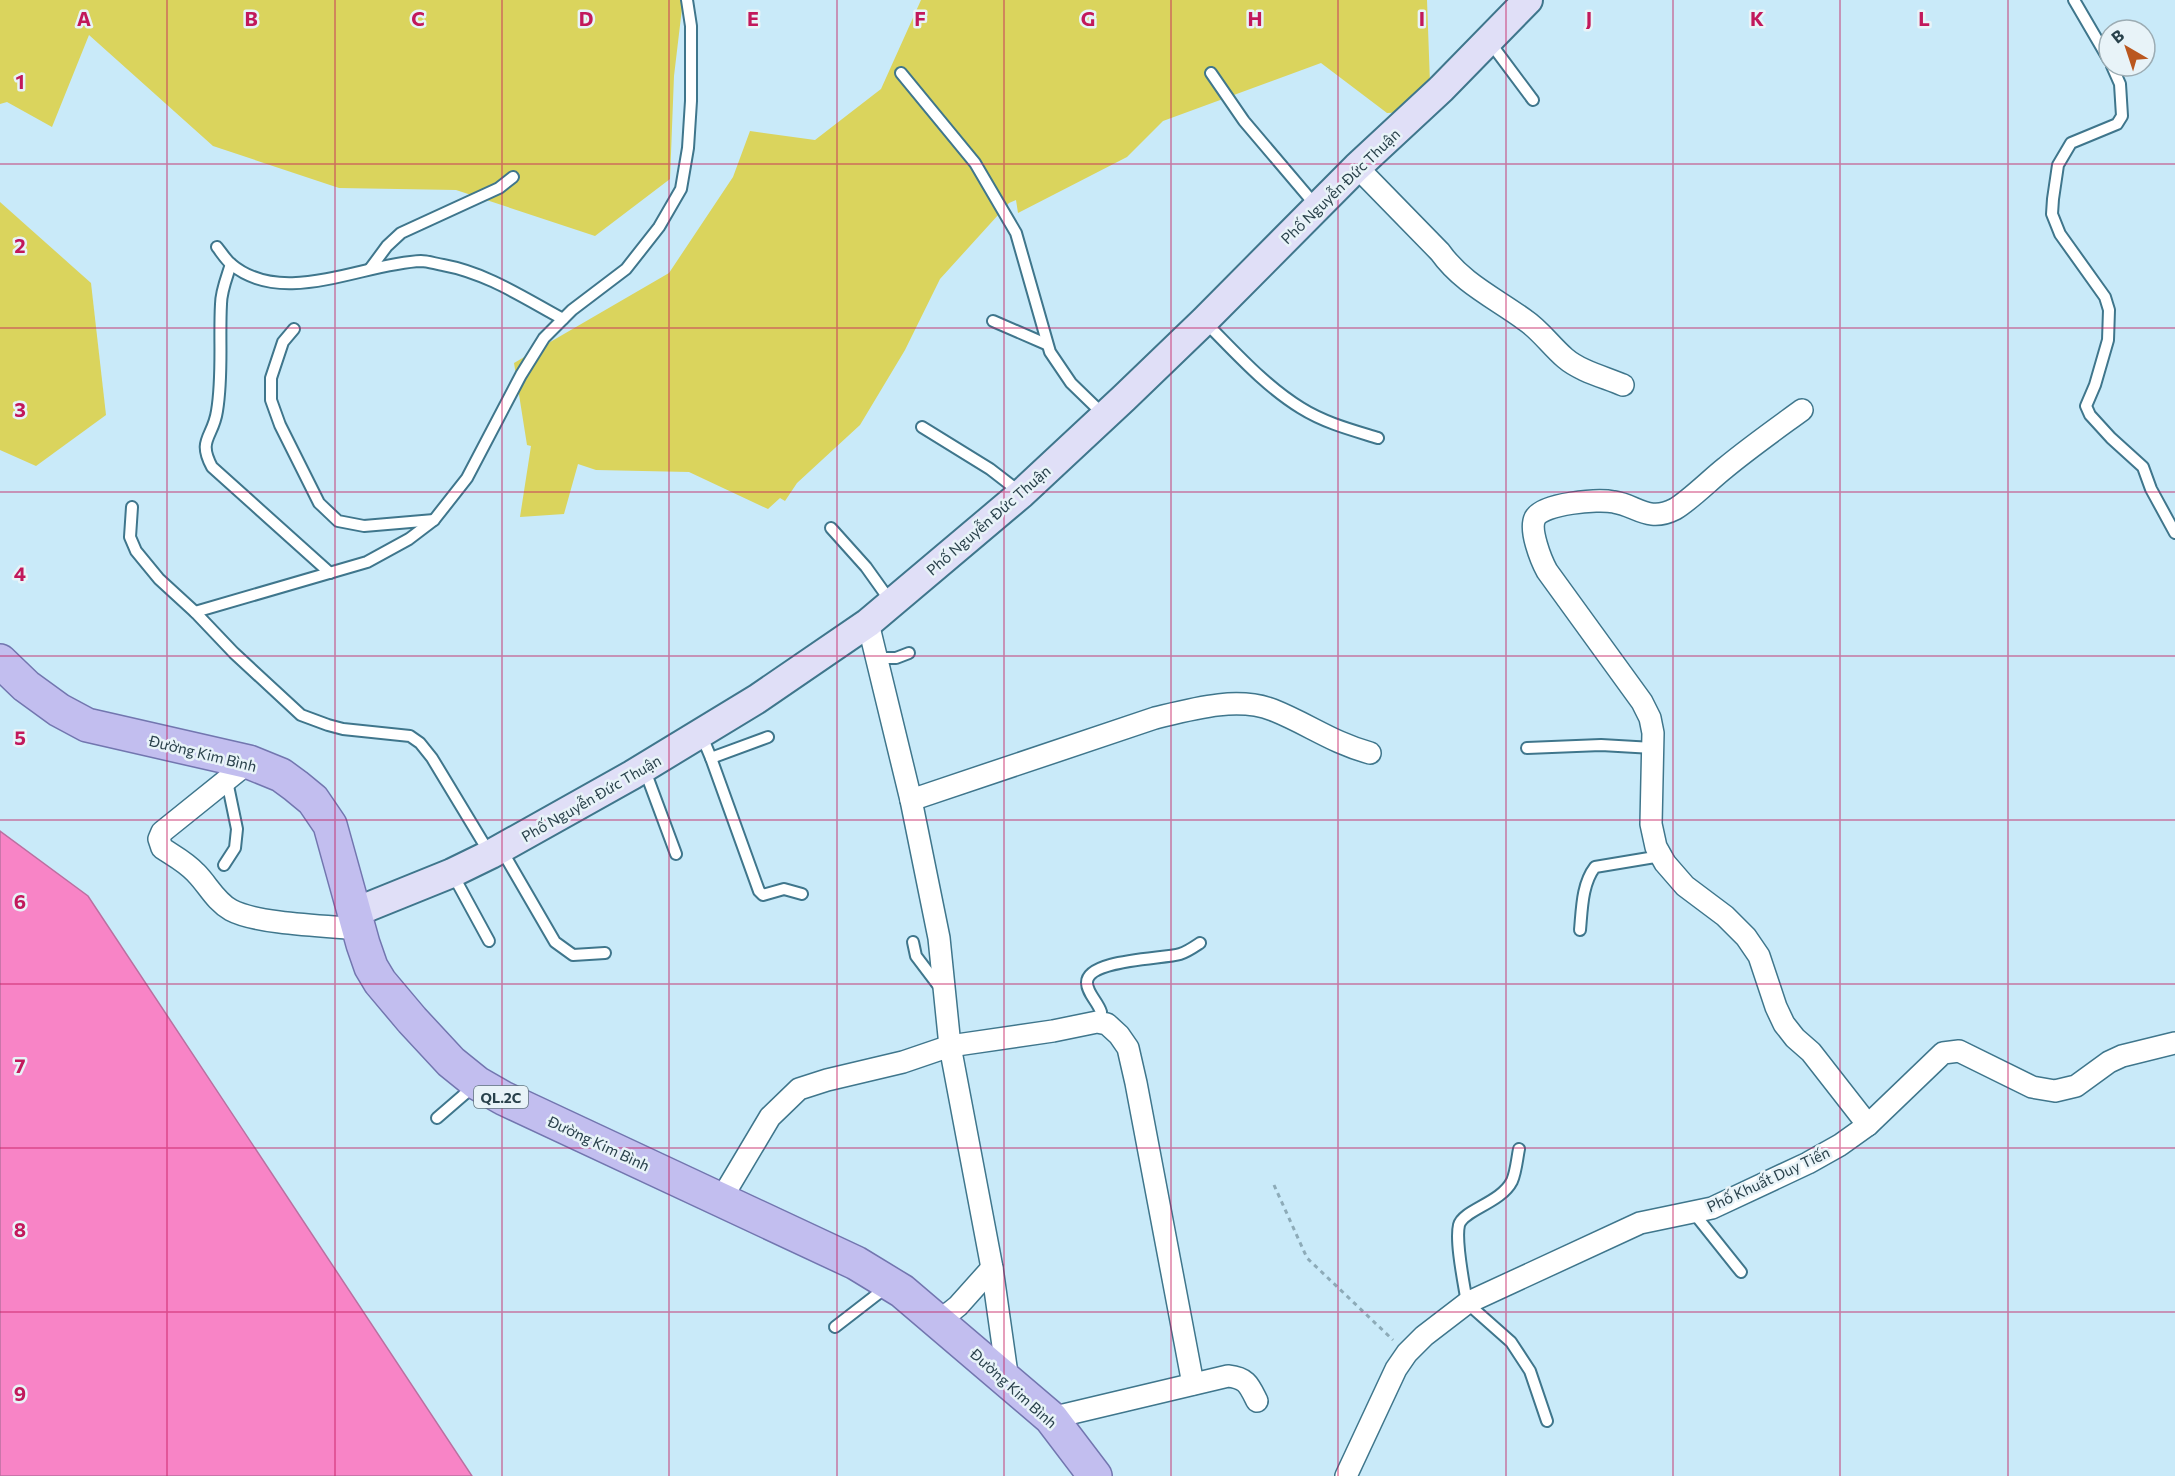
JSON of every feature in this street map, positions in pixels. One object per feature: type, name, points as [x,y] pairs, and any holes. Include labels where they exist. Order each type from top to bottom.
[{"type":"main road","name":"Đường Kim Bình","points":[[0,661],[26,686],[59,710],[87,725],[238,771],[280,775],[296,786],[313,800],[330,825],[371,967],[380,982],[451,1062],[477,1083],[503,1098],[856,1263],[902,1291],[1050,1418],[1095,1476]]},
{"type":"street","name":"Phố Nguyễn Đức Thuận","points":[[356,921],[496,851],[644,768],[706,746],[757,699],[867,622],[1021,494],[1105,416],[1204,321],[1357,166],[1441,89],[1528,0]]},
{"type":"street","points":[[1357,166],[1440,252],[1450,267],[1464,279],[1526,320],[1566,360],[1623,385]]},
{"type":"street","points":[[1802,410],[1728,465],[1675,509],[1654,515],[1636,511],[1615,502],[1590,500],[1553,508],[1538,514],[1533,521],[1540,557],[1547,571],[1642,702],[1650,718],[1653,733],[1652,824],[1656,848],[1684,886],[1725,916],[1746,937],[1759,956],[1784,1024],[1811,1052],[1868,1125]]},
{"type":"street","points":[[867,622],[911,800],[939,938],[950,1046],[992,1268],[1008,1381]]},
{"type":"street","points":[[911,800],[1155,718],[1184,711],[1230,705],[1244,704],[1272,709],[1335,741],[1370,753]]},
{"type":"street","points":[[238,771],[162,832],[159,839],[162,848],[179,858],[196,873],[214,896],[231,910],[261,919],[356,921]]},
{"type":"street","points":[[720,1201],[770,1117],[799,1089],[903,1062],[950,1046],[1097,1022],[1107,1024],[1128,1048],[1139,1095],[1193,1384]]},
{"type":"street","name":"Phố Khuất Duy Tiến","points":[[1346,1476],[1396,1369],[1407,1353],[1424,1336],[1467,1303],[1640,1223],[1712,1208],[1808,1163],[1840,1145],[1868,1125],[1943,1053],[1959,1051],[2032,1087],[2055,1091],[2076,1086],[2109,1062],[2122,1056],[2175,1043]]},
{"type":"street","points":[[939,1322],[958,1306],[992,1268]]},
{"type":"street","points":[[1050,1418],[1228,1376],[1241,1377],[1250,1387],[1257,1401]]},
{"type":"lane","points":[[195,612],[367,562],[410,539],[434,520],[467,478],[521,375],[544,338],[563,319],[626,269],[659,227],[681,189],[688,148],[691,101],[691,26],[687,0]]},
{"type":"lane","points":[[2074,0],[2097,39]]},
{"type":"lane","points":[[1489,41],[1533,100]]},
{"type":"lane","points":[[1211,73],[1244,121],[1317,207]]},
{"type":"lane","points":[[901,74],[975,163],[1016,233],[1046,344],[1071,383],[1105,416]]},
{"type":"lane","points":[[2117,78],[2120,84],[2122,116],[2117,124],[2071,143],[2058,165],[2052,214],[2060,234],[2105,297],[2109,310],[2108,340],[2095,385],[2086,406],[2090,415],[2111,438],[2143,467],[2151,489],[2175,532]]},
{"type":"lane","points":[[370,269],[387,246],[401,233],[500,188],[513,177]]},
{"type":"lane","points":[[217,247],[231,264],[249,275],[278,284],[312,282],[370,269],[422,261],[465,269],[488,278],[563,319]]},
{"type":"lane","points":[[231,264],[221,302],[220,392],[215,423],[204,452],[212,467],[330,573]]},
{"type":"lane","points":[[993,321],[1046,344]]},
{"type":"lane","points":[[1204,321],[1272,386],[1302,409],[1336,425],[1378,438]]},
{"type":"lane","points":[[294,329],[283,342],[271,378],[271,400],[280,425],[320,503],[338,521],[364,526],[434,520]]},
{"type":"lane","points":[[922,427],[990,469],[1021,494]]},
{"type":"lane","points":[[132,507],[130,537],[136,551],[159,579],[234,653],[301,715],[328,726],[410,736],[420,743],[496,851],[555,942],[573,955],[605,952]]},
{"type":"lane","points":[[831,528],[866,567],[891,603]]},
{"type":"lane","points":[[876,658],[896,658],[909,653]]},
{"type":"lane","points":[[768,737],[706,746],[759,891],[763,895],[784,889],[802,894]]},
{"type":"lane","points":[[1527,748],[1600,744],[1653,748]]},
{"type":"lane","points":[[644,768],[676,854]]},
{"type":"lane","points":[[224,865],[235,848],[238,771]]},
{"type":"lane","points":[[1580,930],[1588,876],[1596,867],[1661,856]]},
{"type":"lane","points":[[452,873],[489,941]]},
{"type":"lane","points":[[912,942],[916,956],[945,994]]},
{"type":"lane","points":[[1097,1022],[1101,1012],[1086,986],[1091,972],[1106,966],[1177,955],[1200,943]]},
{"type":"lane","points":[[437,1118],[477,1083]]},
{"type":"lane","points":[[1520,1149],[1511,1182],[1488,1205],[1470,1212],[1460,1222],[1458,1238],[1467,1303],[1511,1342],[1530,1371],[1547,1421]]},
{"type":"lane","points":[[1692,1212],[1742,1272]]},
{"type":"lane","points":[[835,1327],[891,1284]]},
{"type":"path","points":[[1274,1185],[1307,1258],[1407,1353]]},
{"type":"shaded area","points":[[0,0],[683,0],[674,76],[670,179],[595,236],[456,190],[339,188],[213,146],[89,35],[52,127],[7,102],[0,104]]},
{"type":"shaded area","points":[[921,0],[1427,0],[1431,111],[1387,113],[1321,63],[1163,121],[1127,157],[1018,213],[1016,200],[1009,203],[940,279],[905,350],[860,425],[797,483],[785,501],[780,498],[768,509],[689,472],[596,470],[578,464],[564,514],[520,517],[531,446],[527,445],[514,363],[669,273],[733,177],[750,131],[815,140],[881,89]]},
{"type":"shaded area","points":[[0,202],[91,283],[106,415],[36,466],[0,450]]},
{"type":"shaded area","points":[[0,831],[88,896],[472,1476],[0,1476]]}]
